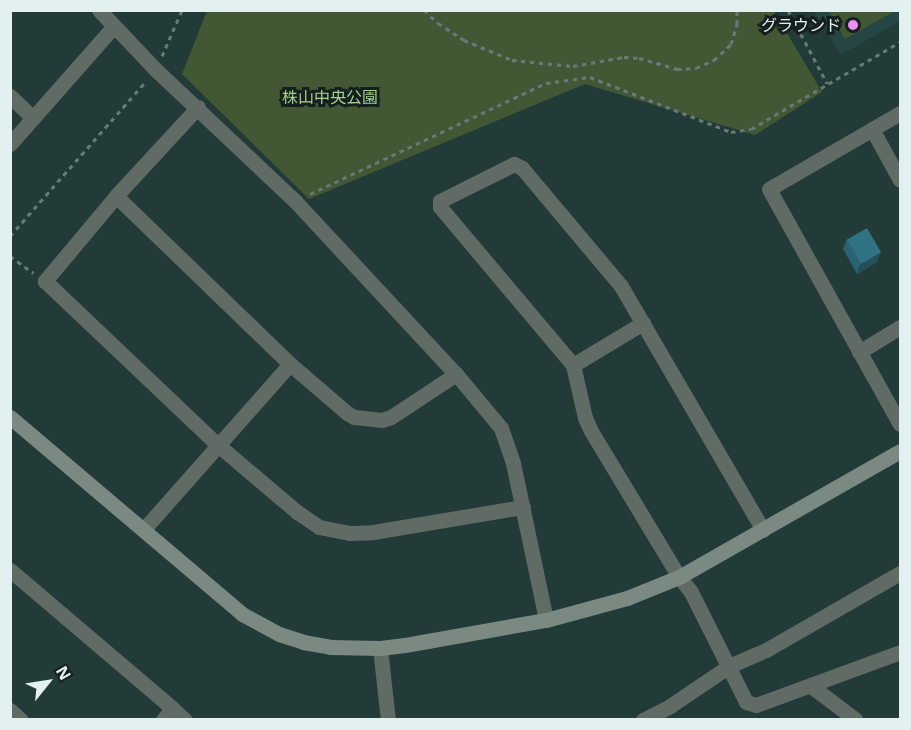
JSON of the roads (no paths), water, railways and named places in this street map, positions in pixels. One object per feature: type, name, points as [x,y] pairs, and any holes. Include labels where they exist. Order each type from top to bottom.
[{"type":"street","points":[[99,10],[156,70],[198,107],[295,201],[456,374],[507,439],[524,507],[546,620]]},
{"type":"street","points":[[10,144],[114,26]]},
{"type":"street","points":[[10,96],[33,118]]},
{"type":"street","points":[[198,107],[116,196],[45,281],[218,445],[297,512],[319,527],[350,533],[373,532],[524,507]]},
{"type":"street","points":[[900,113],[769,189],[900,424]]},
{"type":"street","points":[[872,129],[900,180]]},
{"type":"street","points":[[763,530],[621,286],[522,168],[514,164],[440,201],[440,207],[573,365],[585,418],[591,431],[679,577],[691,592],[746,702],[756,705],[900,652]]},
{"type":"street","points":[[116,196],[290,364],[354,417],[382,420],[410,406],[456,374]]},
{"type":"street","points":[[573,365],[644,323]]},
{"type":"street","points":[[859,352],[900,327]]},
{"type":"street","points":[[144,529],[290,364]]},
{"type":"street","points":[[10,417],[242,614],[257,623],[303,642],[330,647],[380,648],[546,620],[616,601],[679,577],[900,451]]},
{"type":"street","points":[[10,570],[167,714],[185,720]]},
{"type":"street","points":[[643,720],[670,706],[729,666],[766,650],[900,573]]},
{"type":"street","points":[[380,648],[388,720]]},
{"type":"street","points":[[811,686],[856,720]]},
{"type":"street","points":[[10,711],[21,720]]},
{"type":"place","name":"グラウンド","points":[[853,25]]},
{"type":"park label","name":"株山中央公園","points":[[330,97]]}]
